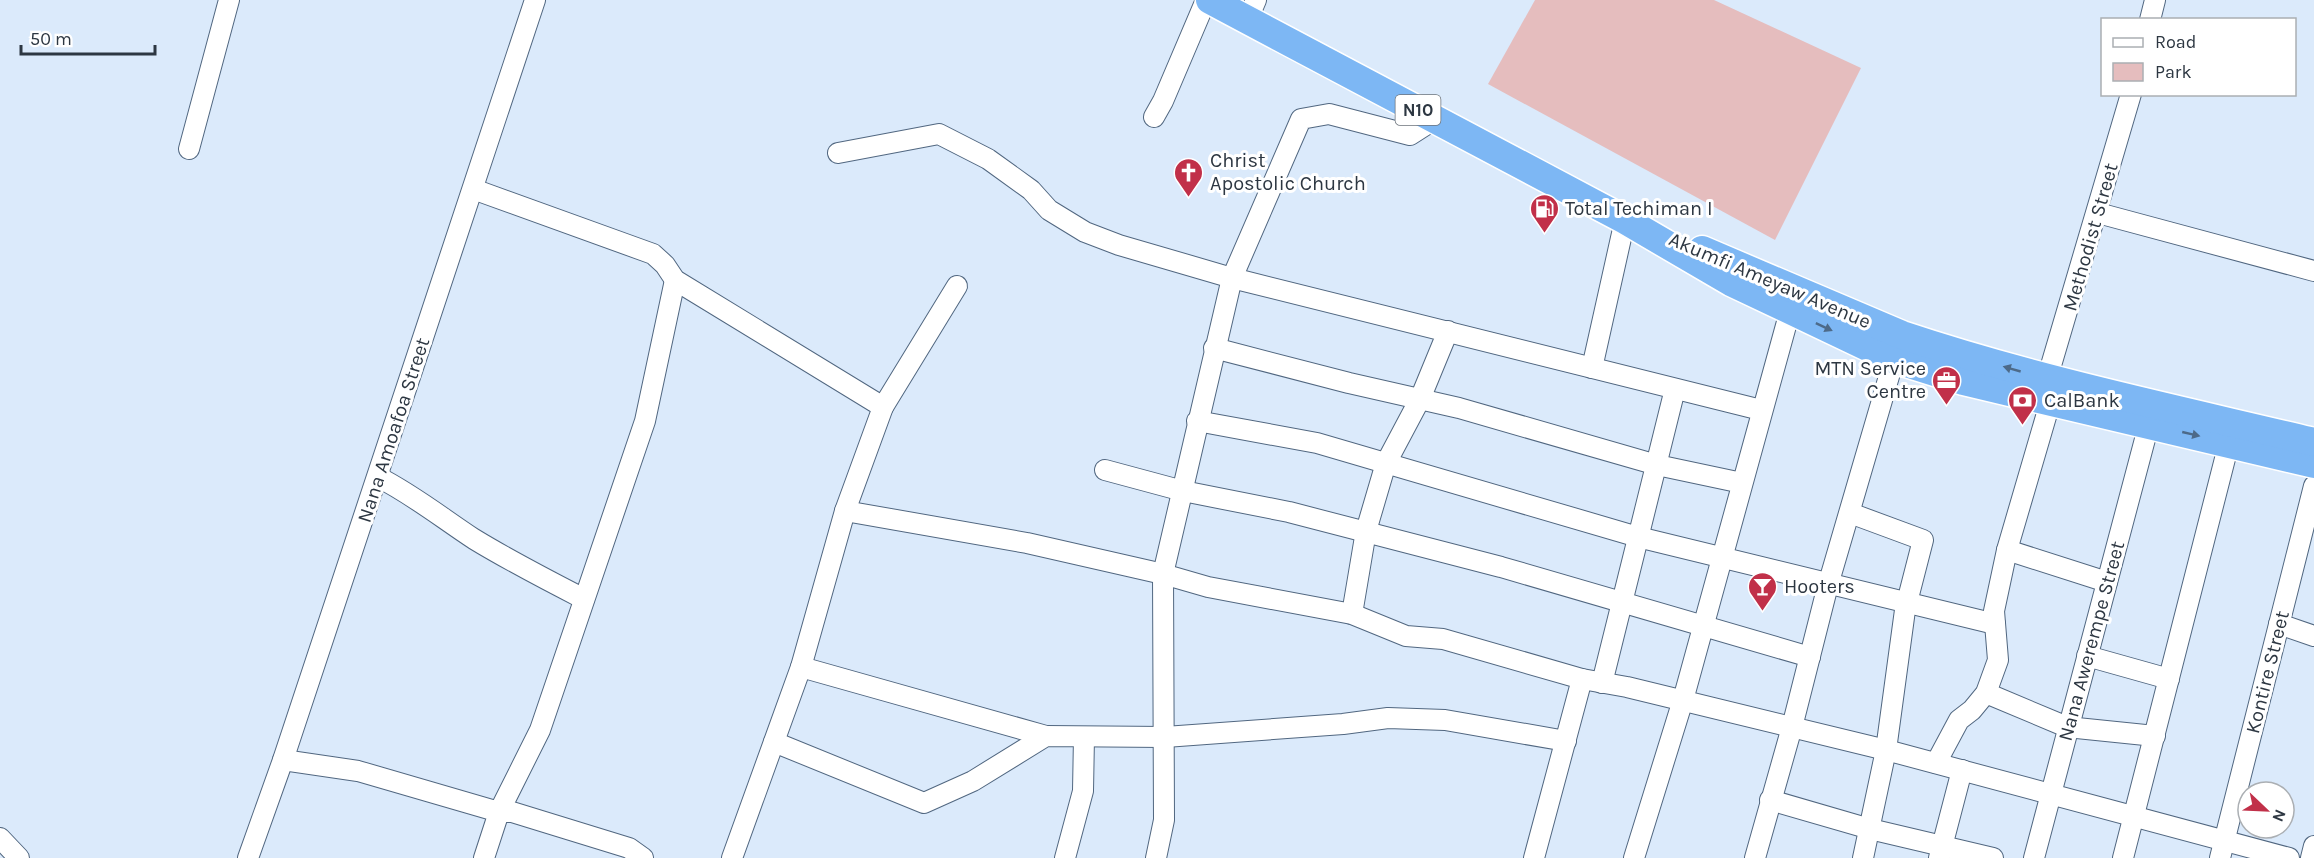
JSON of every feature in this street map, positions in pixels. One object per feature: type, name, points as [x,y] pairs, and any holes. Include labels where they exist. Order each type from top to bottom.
[{"type":"highway","name":"N10","points":[[1208,0],[1251,10],[1435,119],[1625,220]]},
{"type":"highway","name":"Akumfi Ameyaw Avenue","points":[[1625,220],[1731,282],[1790,311],[1898,347]]},
{"type":"highway","name":"Akumfi Ameyaw Avenue","points":[[1625,220],[1742,265],[1963,381],[2048,391],[2314,442]]},
{"type":"highway","name":"Akumfi Ameyaw Avenue","points":[[2048,391],[2149,424],[2314,464]]},
{"type":"street","points":[[189,149],[229,0]]},
{"type":"street","name":"Nana Amoafoa Street","points":[[248,858],[284,760],[535,0]]},
{"type":"street","points":[[1154,117],[1208,0]]},
{"type":"street","points":[[2150,18],[2155,0]]},
{"type":"street","name":"Methodist Street","points":[[1986,693],[1998,660],[1999,644],[1994,611],[2007,550],[2048,391],[2130,96]]},
{"type":"street","points":[[1155,858],[1164,820],[1163,574],[1232,278],[1301,119],[1329,114],[1410,135],[1435,119]]},
{"type":"street","points":[[838,153],[939,134],[988,159],[1031,190],[1049,210],[1085,231],[1119,245],[1232,278],[1761,410]]},
{"type":"street","points":[[473,189],[653,254],[665,265],[675,280],[883,407]]},
{"type":"street","points":[[2098,213],[2314,271]]},
{"type":"street","points":[[1592,368],[1625,220]]},
{"type":"street","points":[[484,858],[498,813],[540,730],[645,421],[675,280]]},
{"type":"street","points":[[732,858],[801,667],[845,511],[883,407],[957,286]]},
{"type":"street","points":[[1634,858],[1683,700],[1790,311]]},
{"type":"street","points":[[1352,614],[1368,532],[1386,463],[1420,399],[1448,331]]},
{"type":"street","points":[[1755,858],[1792,727],[1828,585],[1898,347]]},
{"type":"street","points":[[1214,348],[1420,399],[1657,465],[1742,483]]},
{"type":"street","points":[[1602,683],[1675,389]]},
{"type":"street","points":[[1197,421],[1317,443],[1638,537],[1724,555],[1828,585],[1995,624]]},
{"type":"street","name":"Nana Awerempe Street","points":[[2034,858],[2149,424]]},
{"type":"street","points":[[2123,858],[2229,443]]},
{"type":"street","points":[[1105,470],[1183,491],[1289,512],[1368,532],[1623,601],[1810,657]]},
{"type":"street","points":[[378,477],[406,491],[431,512],[498,554],[584,600]]},
{"type":"street","name":"Kontire Street","points":[[2222,849],[2279,624],[2306,554],[2314,486]]},
{"type":"street","points":[[845,511],[1027,543],[1163,574],[1208,587],[1352,614],[1406,636],[1443,639],[1582,679],[1683,700],[2051,793],[2134,818],[2222,849],[2289,858]]},
{"type":"street","points":[[1850,513],[1923,540],[1908,603],[1886,750],[1863,858]]},
{"type":"street","points":[[2007,550],[2106,582]]},
{"type":"street","points":[[2279,624],[2314,636]]},
{"type":"street","points":[[2086,656],[2169,679]]},
{"type":"street","points":[[801,667],[1046,736],[1165,737],[1343,724],[1388,718],[1445,720],[1566,741]]},
{"type":"street","points":[[1534,858],[1582,679]]},
{"type":"street","points":[[1936,763],[1959,720],[1972,710],[1986,693],[2067,727],[2155,736]]},
{"type":"street","points":[[774,742],[924,803],[973,782],[1046,736]]},
{"type":"street","points":[[1065,858],[1083,791],[1084,737]]},
{"type":"street","points":[[284,760],[358,771],[498,813],[512,812],[527,815],[629,848],[644,858]]},
{"type":"street","points":[[1940,852],[1962,770]]},
{"type":"street","points":[[1770,800],[1940,852],[1993,858]]},
{"type":"street","points":[[0,838],[19,858]]},
{"type":"street","points":[[2311,858],[2314,846]]},
{"type":"green space","points":[[1535,0],[1714,0],[1861,68],[1775,240],[1488,84]]},
{"type":"place","name":"Christ Apostolic Church","points":[[1189,198]]},
{"type":"place","name":"Total Techiman I","points":[[1544,234]]},
{"type":"place","name":"MTN Service Centre","points":[[1947,406]]},
{"type":"place","name":"CalBank","points":[[2023,426]]},
{"type":"place","name":"Hooters","points":[[1763,612]]}]
